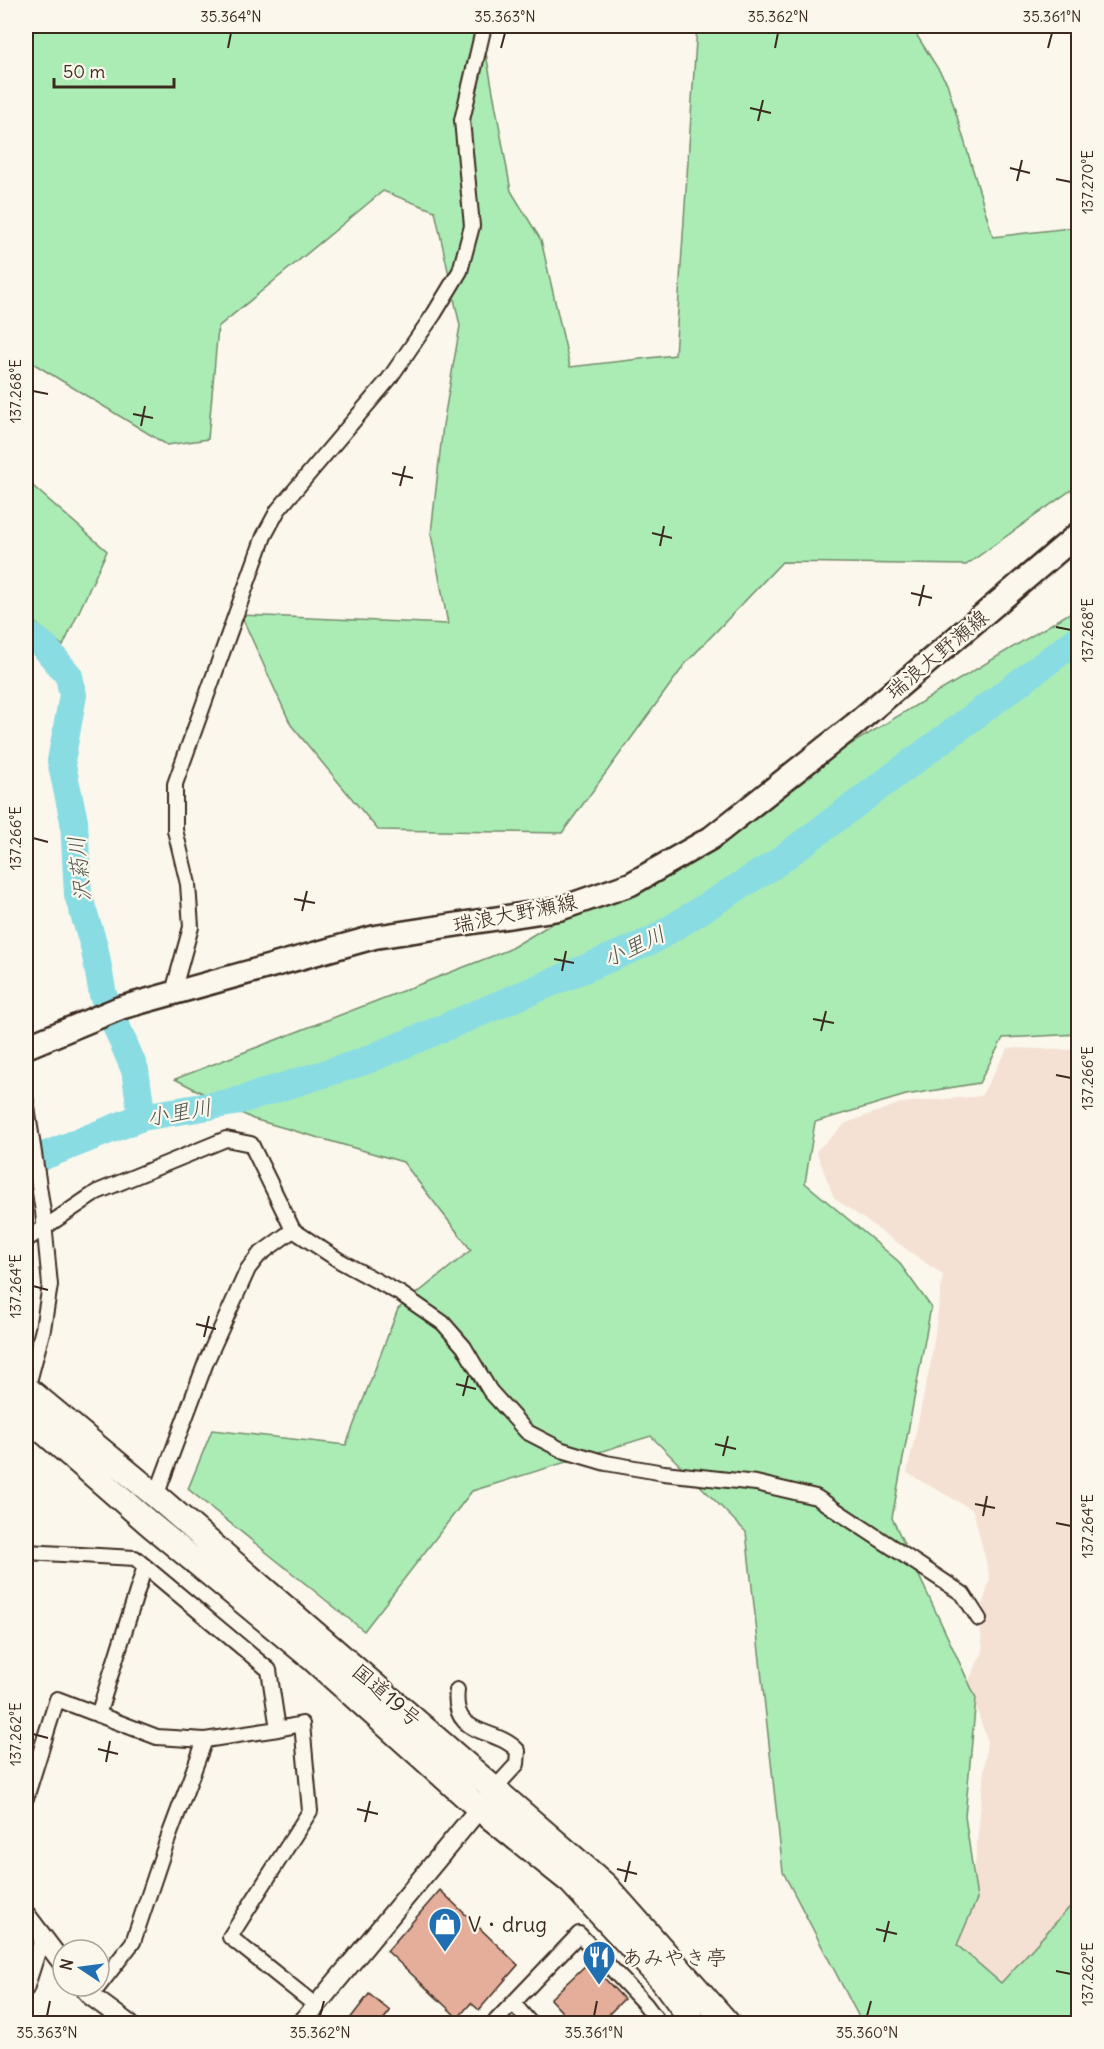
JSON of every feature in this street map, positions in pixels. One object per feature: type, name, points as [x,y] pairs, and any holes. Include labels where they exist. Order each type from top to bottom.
[{"type":"highway","name":"国道19号","points":[[26,1390],[156,1496],[605,1885],[728,2024]]},
{"type":"highway","name":"国道19号","points":[[26,1416],[151,1525],[313,1659],[480,1809],[571,1882],[663,1981],[695,2024]]},
{"type":"main road","name":"瑞浪大野瀬線","points":[[26,1047],[120,1008],[375,937],[559,909],[631,884],[711,838],[854,725],[1078,534]]},
{"type":"street","points":[[173,992],[191,927],[188,884],[175,830],[175,784],[264,536],[278,510],[389,379],[434,314],[460,271],[471,226],[462,120],[484,26]]},
{"type":"street","points":[[26,1104],[43,1212],[42,1230],[50,1286],[43,1329],[26,1390]]},
{"type":"street","points":[[26,1240],[97,1192],[226,1138],[251,1144],[293,1230],[340,1261],[401,1294],[443,1323],[464,1347],[490,1391],[527,1432],[562,1450],[606,1463],[664,1473],[756,1483],[816,1497],[963,1594],[979,1619]]},
{"type":"street","points":[[156,1496],[206,1362],[248,1269],[259,1255],[293,1230]]},
{"type":"street","points":[[26,1552],[135,1558],[269,1670],[278,1729]]},
{"type":"street","points":[[98,1715],[145,1566]]},
{"type":"street","points":[[301,2024],[517,1764],[518,1751],[513,1745],[474,1729],[463,1721],[456,1702],[457,1690]]},
{"type":"street","points":[[26,1798],[57,1699],[157,1737],[205,1740],[302,1724],[310,1811],[230,1937],[315,2005]]},
{"type":"street","points":[[111,1965],[134,1942],[166,1844],[205,1740]]},
{"type":"street","points":[[26,1915],[51,1950]]},
{"type":"street","points":[[493,2024],[579,1934],[645,2004],[660,2024]]},
{"type":"street","points":[[26,1989],[42,1939]]},
{"type":"street","points":[[94,1998],[122,2022]]},
{"type":"street","points":[[513,2003],[531,2024]]},
{"type":"shaded area","points":[[1008,1048],[1078,1050],[1078,1898],[1001,1983],[957,1945],[970,1916],[987,1740],[968,1682],[983,1651],[979,1619],[990,1578],[973,1510],[907,1473],[931,1361],[943,1275],[834,1198],[816,1151],[846,1123],[901,1103],[981,1096]]},
{"type":"green space","points":[[26,26],[481,26],[511,191],[541,240],[570,367],[675,355],[697,26],[911,26],[947,83],[993,237],[1078,227],[1078,485],[966,565],[782,562],[686,663],[562,833],[378,830],[291,725],[241,615],[448,624],[431,534],[443,425],[460,326],[435,211],[383,191],[218,327],[208,439],[167,445],[26,359]]},
{"type":"green space","points":[[26,480],[107,551],[63,646],[26,615]]},
{"type":"green space","points":[[1078,608],[1078,1034],[1003,1038],[979,1083],[906,1095],[815,1122],[805,1183],[898,1261],[931,1307],[892,1518],[976,1698],[965,1816],[977,1899],[957,1945],[1001,1983],[1078,1898],[1078,2023],[862,2023],[783,1872],[746,1532],[651,1436],[472,1491],[364,1631],[188,1489],[212,1430],[346,1445],[398,1309],[471,1250],[403,1162],[253,1119],[175,1079],[508,950]]},
{"type":"building","points":[[440,1890],[518,1965],[479,2010],[471,2003],[458,2018],[387,1951]]},
{"type":"building","points":[[589,1962],[624,1999],[599,2024],[573,2024],[550,1999]]},
{"type":"building","points":[[369,1994],[390,2011],[380,2024],[346,2024]]},
{"type":"waterway","name":"沢葯川","points":[[26,633],[44,646],[69,676],[73,695],[61,761],[74,821],[78,895],[94,946],[103,995],[135,1070],[142,1117]]},
{"type":"waterway","name":"小里川","points":[[26,1163],[142,1117],[234,1102],[362,1062],[653,940],[775,864],[1078,639]]},
{"type":"place","name":"V・drug","points":[[445,1953]]},
{"type":"place","name":"あみやき亭","points":[[599,1986]]}]
